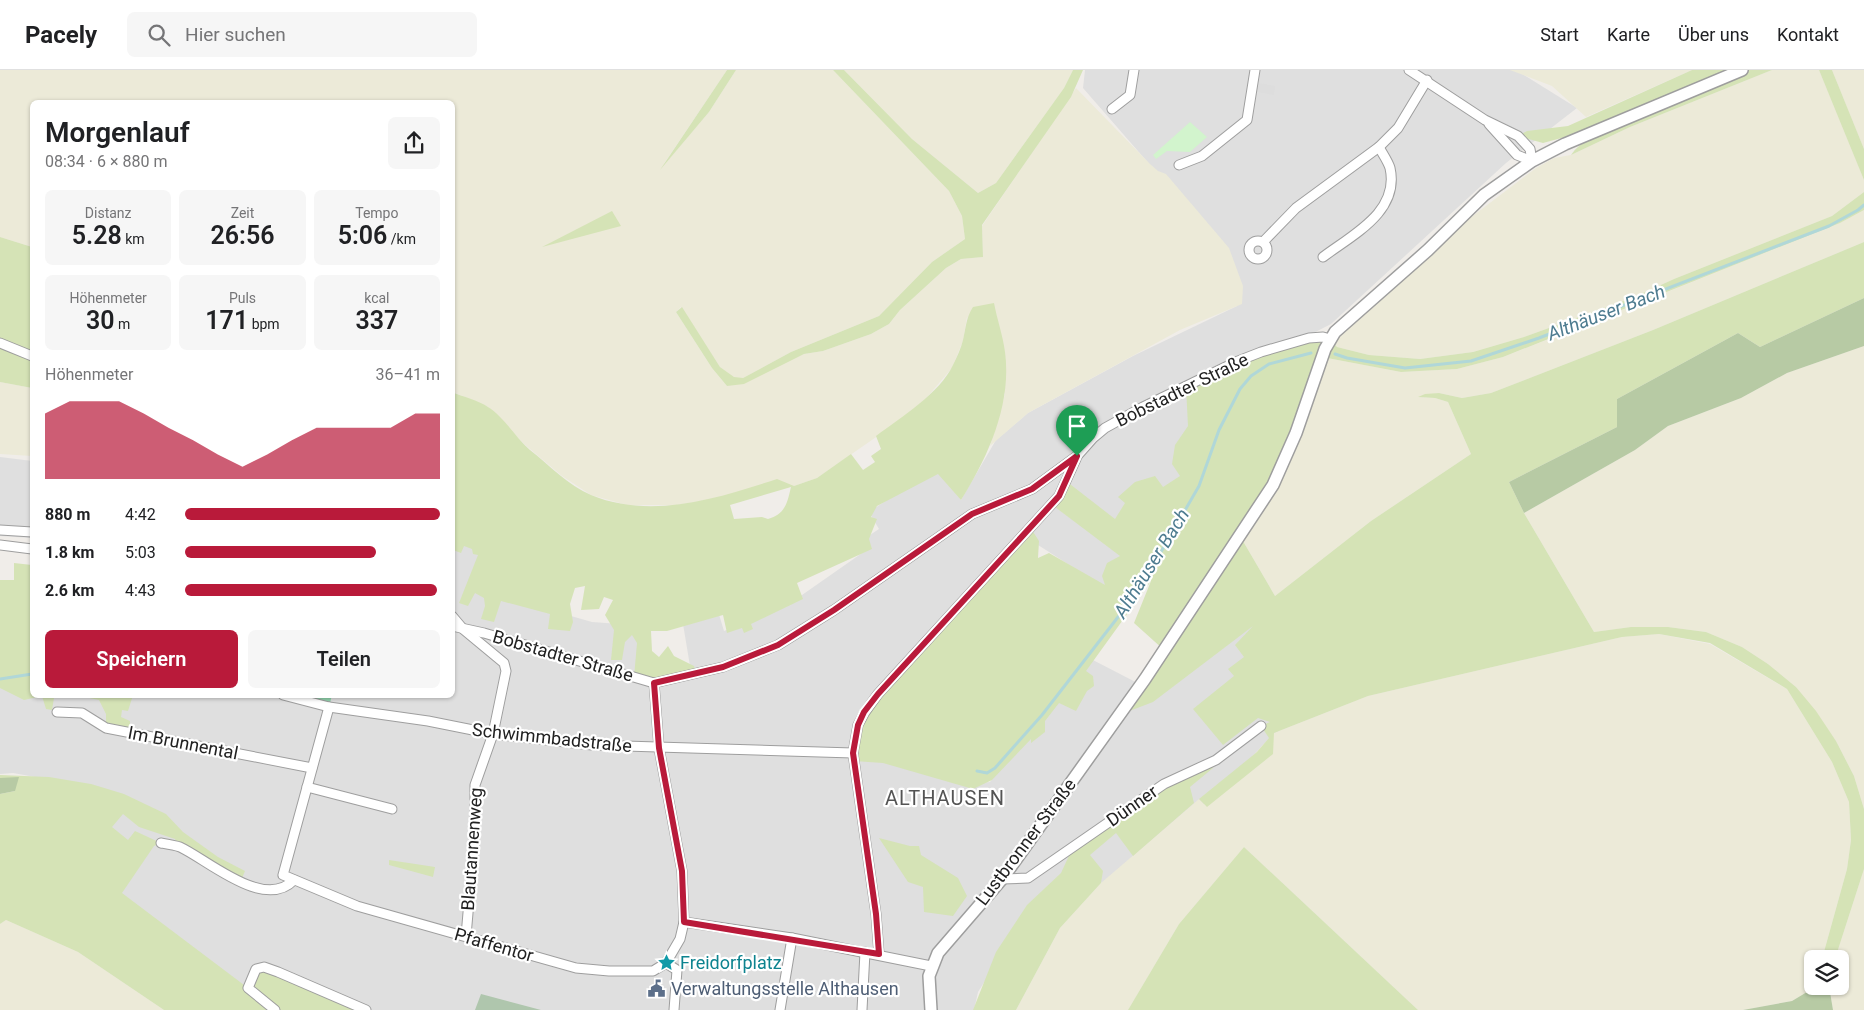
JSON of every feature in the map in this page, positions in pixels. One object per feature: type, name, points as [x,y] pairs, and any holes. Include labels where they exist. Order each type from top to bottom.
[{"type":"street","points":[[1112,110],[1130,95],[1134,70]]},
{"type":"street","points":[[1179,165],[1202,156],[1247,120],[1255,70]]},
{"type":"street","points":[[1409,70],[1427,80],[1485,120],[1518,136],[1530,149],[1532,162]]},
{"type":"street","points":[[1330,339],[1484,195],[1532,162],[1565,144],[1742,70]]},
{"type":"street","points":[[1263,242],[1296,208],[1379,147],[1398,128],[1427,80]]},
{"type":"street","points":[[1485,120],[1517,155],[1532,162]]},
{"type":"street","points":[[1323,257],[1377,216],[1385,205],[1390,183],[1390,167],[1379,147]]},
{"type":"street","name":"Bobstadter Straße","points":[[455,627],[484,633],[654,683],[723,667],[778,645],[834,610],[972,514],[1032,489],[1077,456],[1105,428],[1238,361],[1309,338],[1330,339]]},
{"type":"street","name":"Lustbronner Straße","points":[[931,966],[938,953],[1002,879],[1145,679],[1273,486],[1296,433],[1319,363],[1330,339]]},
{"type":"street","points":[[0,343],[30,355]]},
{"type":"street","points":[[879,954],[876,914],[853,753],[858,725],[870,703],[1059,496],[1077,456]]},
{"type":"street","points":[[0,530],[30,532]]},
{"type":"street","points":[[0,546],[30,549]]},
{"type":"street","points":[[455,620],[463,629]]},
{"type":"street","name":"Blautannenweg","points":[[463,629],[504,663],[506,671],[493,734],[475,785],[475,832],[466,936]]},
{"type":"street","points":[[654,683],[659,748],[682,871],[684,922],[680,939],[666,964],[677,970],[674,1010]]},
{"type":"street","name":"Schwimmbadstraße","points":[[294,698],[329,707],[428,721],[493,734],[592,745],[853,753]]},
{"type":"street","points":[[329,707],[307,787],[392,809]]},
{"type":"street","name":"Im Brunnental","points":[[57,712],[82,713],[106,728],[312,768]]},
{"type":"street","name":"Dünner","points":[[1002,879],[1028,878],[1164,784],[1216,760],[1261,726]]},
{"type":"street","name":"Pfaffentor","points":[[307,787],[282,875],[358,906],[576,968],[609,972],[653,971],[666,964]]},
{"type":"street","points":[[161,843],[178,846],[240,883],[266,888],[288,886],[294,880]]},
{"type":"street","points":[[684,922],[792,938],[931,966],[929,976],[931,1010]]},
{"type":"street","points":[[780,1010],[792,938]]},
{"type":"street","points":[[862,1010],[865,952]]},
{"type":"street","points":[[275,1010],[248,988],[256,969],[264,967],[366,1010]]},
{"type":"shaded area","points":[[0,70],[727,70],[663,165],[709,112],[736,70],[833,70],[949,191],[962,216],[965,239],[932,262],[879,316],[791,352],[743,378],[734,378],[720,367],[681,307],[676,312],[712,368],[727,386],[804,354],[823,351],[871,334],[889,324],[900,310],[946,268],[961,259],[983,257],[982,226],[1076,88],[1150,164],[1158,171],[1166,174],[1229,248],[1243,286],[1242,304],[1180,330],[1028,413],[990,446],[1005,394],[967,317],[963,341],[952,368],[928,396],[908,415],[817,478],[794,486],[677,505],[627,505],[591,495],[562,476],[524,444],[488,407],[455,393],[455,100],[30,100],[30,246],[0,237]]},
{"type":"shaded area","points":[[844,70],[1073,70],[1064,88],[996,183],[978,193],[912,139]]},
{"type":"shaded area","points":[[1085,70],[1516,70],[1577,108],[1506,163],[1331,324],[1241,370],[1121,598],[1024,536],[851,753],[960,784],[990,782],[1089,658],[1153,691],[1298,590],[1276,747],[1110,878],[1101,883],[1084,866],[1027,915],[978,992],[974,1010],[271,1010],[86,872],[107,790],[13,773],[0,774],[0,686],[30,694],[30,698],[455,698],[455,541],[497,552],[484,591],[592,622],[648,626],[644,670],[691,672],[682,618],[717,608],[724,631],[767,615],[802,595],[865,551],[861,541],[879,529],[869,512],[938,466],[961,500],[996,440],[1028,413],[1133,356],[1237,306],[1234,294],[1205,228],[1083,88]]},
{"type":"shaded area","points":[[1510,70],[1692,70],[1586,117],[1552,86]]},
{"type":"shaded area","points":[[1772,70],[1819,70],[1844,128],[1864,180],[1864,192],[1832,216],[1674,279],[1632,298],[1524,337],[1473,352],[1420,359],[1369,355],[1337,347],[1330,339],[1428,250],[1536,168],[1554,158],[1571,155],[1630,127]]},
{"type":"shaded area","points":[[1832,70],[1864,70],[1864,149],[1854,125]]},
{"type":"shaded area","points":[[1258,83],[1275,86],[1274,95],[1257,92]]},
{"type":"shaded area","points":[[1864,210],[1864,242],[1653,330],[1491,393],[1462,398],[1439,393],[1419,397],[1435,398],[1448,402],[1471,454],[1371,521],[1275,596],[1240,536],[1322,357],[1401,372],[1457,369],[1503,357],[1840,223]]},
{"type":"shaded area","points":[[1864,346],[1864,809],[1854,776],[1836,741],[1796,687],[1768,664],[1742,647],[1706,632],[1668,627],[1631,627],[1594,632],[1524,513],[1635,450],[1668,426],[1741,398],[1787,373]]},
{"type":"shaded area","points":[[0,382],[30,388],[30,456],[0,454]]},
{"type":"shaded area","points":[[0,457],[30,461],[30,538],[0,536]]},
{"type":"shaded area","points":[[1659,634],[1710,644],[1787,689],[1832,762],[1849,802],[1851,840],[1847,869],[1824,950],[1804,950],[1804,994],[1792,1001],[1743,1010],[1418,1010],[1244,847],[1179,924],[1128,1010],[1016,1010],[1060,928],[1101,883],[1199,799],[1206,806],[1274,733],[1368,696],[1622,637]]},
{"type":"shaded area","points":[[1864,869],[1864,1010],[1833,1010],[1830,995],[1849,995],[1849,950],[1838,950]]},
{"type":"shaded area","points":[[6,920],[78,952],[164,1010],[0,1010],[0,924]]},
{"type":"green space","points":[[727,70],[736,70],[709,112],[660,170]]},
{"type":"green space","points":[[833,70],[844,70],[912,139],[978,193],[996,183],[1064,88],[1073,70],[1083,70],[1071,97],[982,225],[983,257],[961,259],[946,268],[900,310],[889,324],[871,334],[823,351],[804,354],[744,384],[727,386],[712,368],[676,312],[682,307],[720,367],[734,377],[743,378],[791,352],[879,316],[932,262],[965,239],[962,216],[949,191]]},
{"type":"green space","points":[[1692,70],[1772,70],[1630,127],[1571,155],[1585,142],[1613,124],[1543,143],[1518,136],[1527,131],[1568,126]]},
{"type":"green space","points":[[1819,70],[1832,70],[1864,149],[1864,180]]},
{"type":"green space","points":[[1190,122],[1207,137],[1190,152],[1167,151],[1156,159],[1153,155]]},
{"type":"green space","points":[[1864,192],[1864,210],[1840,223],[1503,357],[1457,369],[1401,372],[1322,357],[1296,433],[1240,536],[1275,596],[1371,521],[1471,454],[1448,402],[1435,398],[1418,397],[1425,394],[1439,393],[1462,398],[1491,393],[1653,330],[1864,242],[1864,298],[1760,347],[1738,333],[1617,399],[1617,427],[1509,482],[1524,513],[1594,632],[1631,627],[1668,627],[1706,632],[1742,647],[1768,664],[1796,687],[1816,711],[1836,741],[1854,776],[1864,809],[1864,869],[1838,950],[1824,950],[1847,869],[1851,840],[1849,802],[1832,762],[1787,689],[1710,643],[1659,634],[1622,637],[1368,696],[1274,733],[1273,754],[1207,807],[1199,799],[1257,752],[1269,738],[1261,726],[1270,722],[1258,718],[1223,745],[1193,709],[1234,676],[1228,669],[1244,657],[1235,645],[1253,626],[1153,702],[1119,715],[1164,650],[1134,623],[1151,581],[1086,671],[1093,676],[1094,686],[1087,691],[1076,711],[1059,703],[1045,721],[1045,732],[1031,743],[1031,739],[992,780],[973,789],[883,763],[854,761],[865,712],[1030,527],[1039,541],[1038,558],[1049,553],[1105,585],[1102,576],[1107,563],[1120,556],[1051,504],[1066,481],[1115,519],[1125,503],[1118,497],[1135,482],[1155,476],[1163,487],[1180,476],[1172,464],[1175,445],[1188,426],[1186,387],[1285,345],[1330,339],[1337,347],[1369,355],[1420,359],[1473,352],[1524,337],[1632,298],[1674,279],[1832,216]]},
{"type":"green space","points":[[612,211],[621,226],[542,247]]},
{"type":"green space","points":[[0,237],[30,246],[30,388],[0,382]]},
{"type":"green space","points":[[1864,298],[1864,346],[1787,373],[1741,398],[1668,426],[1635,450],[1524,513],[1509,482],[1617,427],[1617,399],[1738,333],[1760,347]]},
{"type":"green space","points":[[994,303],[1005,352],[1005,391],[996,429],[989,448],[961,500],[938,474],[877,506],[871,517],[877,519],[869,539],[872,549],[797,583],[803,599],[751,624],[753,629],[744,633],[742,628],[727,633],[723,615],[667,631],[651,631],[652,651],[659,657],[668,646],[674,656],[694,666],[697,673],[654,683],[634,677],[637,643],[632,635],[625,642],[622,660],[611,660],[614,630],[605,615],[613,600],[604,597],[599,609],[581,610],[585,586],[575,588],[570,604],[573,622],[570,631],[548,629],[550,614],[501,601],[494,622],[481,619],[485,606],[484,598],[475,593],[468,606],[459,603],[478,555],[473,554],[472,549],[464,546],[461,553],[455,551],[455,393],[480,402],[494,411],[530,450],[575,486],[591,495],[614,502],[638,506],[685,503],[732,493],[777,479],[794,486],[817,478],[851,454],[863,470],[875,462],[871,456],[881,449],[876,436],[919,404],[947,375],[960,349],[973,307]],"holes":[[[791,487],[782,511],[768,519],[762,517],[734,519],[730,505]]]},
{"type":"green space","points":[[14,563],[30,565],[30,698],[33,698],[24,700],[0,688],[0,580],[14,580]]},
{"type":"green space","points":[[43,698],[54,698],[52,710],[46,709]]},
{"type":"green space","points":[[89,698],[132,698],[128,711],[122,710],[121,717],[130,721],[130,733],[106,728],[106,714],[99,700]]},
{"type":"green space","points":[[311,698],[331,698],[330,703]]},
{"type":"green space","points":[[1216,760],[1213,768],[1190,787],[1194,803],[1133,856],[1116,833],[1090,855],[1103,871],[1101,883],[1060,928],[1016,1010],[973,1010],[996,952],[1027,905],[1061,873],[1073,847],[1164,784]]},
{"type":"green space","points":[[0,775],[49,777],[91,784],[124,794],[166,814],[183,832],[218,857],[245,871],[240,883],[178,846],[175,839],[139,827],[123,814],[112,827],[128,840],[135,831],[161,843],[154,846],[122,893],[248,988],[256,969],[264,967],[366,1010],[164,1010],[78,952],[6,920],[0,924],[0,794],[15,791],[0,778]]},
{"type":"green space","points":[[19,777],[15,791],[0,794],[0,778]]},
{"type":"green space","points":[[879,838],[910,846],[919,846],[921,855],[958,878],[967,896],[953,916],[924,912],[923,887],[908,882]]},
{"type":"green space","points":[[1244,847],[1418,1010],[1128,1010],[1179,924]]},
{"type":"green space","points":[[389,860],[435,867],[433,877],[389,865]]},
{"type":"green space","points":[[481,994],[541,1010],[475,1010]]},
{"type":"green space","points":[[1804,994],[1830,995],[1833,1010],[1743,1010],[1792,1001]]},
{"type":"waterway","name":"Althäuser Bach","points":[[1335,354],[1347,358],[1405,368],[1471,361],[1539,338],[1829,226],[1864,205]]},
{"type":"waterway","name":"Althäuser Bach","points":[[977,771],[987,773],[995,768],[1042,715],[1139,590],[1199,486],[1219,430],[1240,389],[1251,376],[1269,364],[1311,353]]},
{"type":"waterway","name":"Althäuser Bach","points":[[0,679],[30,674]]},
{"type":"place","name":"Freidorfplatz","points":[[666,963]]},
{"type":"place","name":"Verwaltungsstelle Althausen","points":[[657,989]]},
{"type":"district","name":"ALTHAUSEN","points":[[945,798]]},
{"type":"route","points":[[1077,456],[1059,496],[870,703],[858,725],[853,753],[860,814],[866,834],[879,954],[792,938],[684,922],[682,871],[659,748],[654,683],[723,667],[778,645],[834,610],[972,514],[1032,489],[1077,456]]}]
